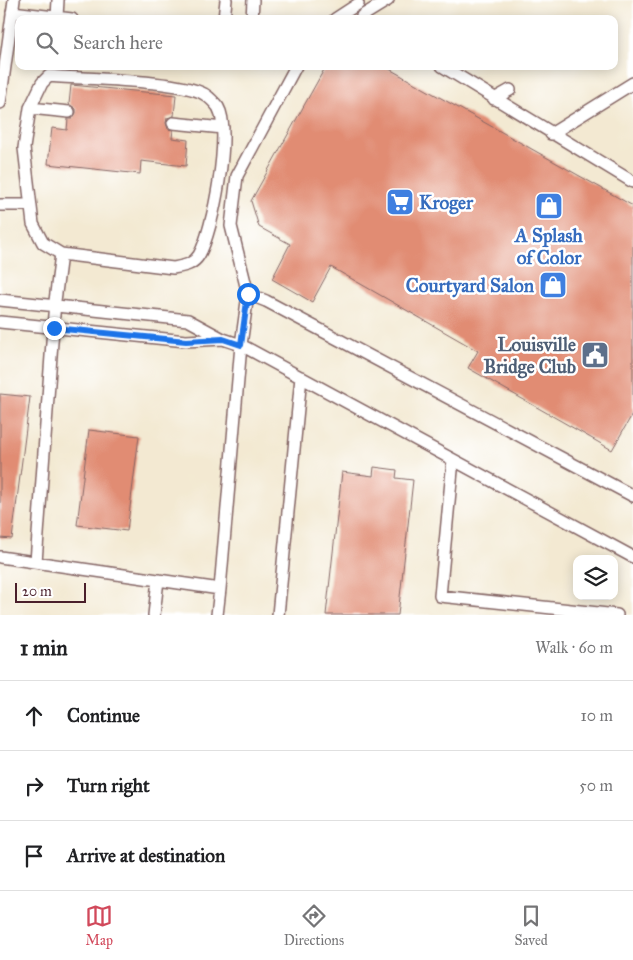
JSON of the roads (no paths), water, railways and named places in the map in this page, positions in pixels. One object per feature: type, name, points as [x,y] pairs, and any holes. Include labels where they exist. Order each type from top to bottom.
[{"type":"lane","points":[[0,103],[14,0]]},
{"type":"lane","points":[[57,15],[58,0]]},
{"type":"lane","points":[[224,15],[226,0]]},
{"type":"lane","points":[[252,15],[253,0]]},
{"type":"lane","points":[[367,15],[388,0]]},
{"type":"lane","points":[[340,15],[357,2],[363,15]]},
{"type":"lane","points":[[12,12],[39,15]]},
{"type":"lane","points":[[217,615],[241,345],[248,294],[231,226],[237,176],[294,70]]},
{"type":"lane","points":[[448,70],[551,134],[632,180]]},
{"type":"lane","points":[[49,76],[182,86],[204,94],[218,107],[223,128],[224,149],[209,229],[199,255],[190,265],[173,268],[61,254],[43,243],[33,224],[24,148],[30,108],[42,83],[49,76]]},
{"type":"lane","points":[[551,134],[633,83]]},
{"type":"lane","points":[[494,99],[510,90]]},
{"type":"lane","points":[[30,108],[68,112]]},
{"type":"lane","points":[[173,123],[223,128]]},
{"type":"lane","points":[[0,205],[30,205]]},
{"type":"lane","points":[[36,562],[55,304],[61,254]]},
{"type":"lane","points":[[248,294],[266,301],[633,496]]},
{"type":"lane","points":[[0,300],[55,304],[188,320],[223,339],[241,345],[633,557]]},
{"type":"lane","points":[[0,322],[186,341],[223,339]]},
{"type":"lane","points":[[278,615],[301,377]]},
{"type":"lane","points":[[453,460],[440,596],[617,615]]},
{"type":"lane","points":[[0,557],[220,589]]},
{"type":"lane","points":[[154,615],[158,580]]},
{"type":"place","name":"Kroger","points":[[400,202]]},
{"type":"place","name":"A Splash of Color","points":[[549,206]]},
{"type":"place","name":"Courtyard Salon","points":[[553,285]]},
{"type":"place","name":"Louisville Bridge Club","points":[[595,355]]}]
